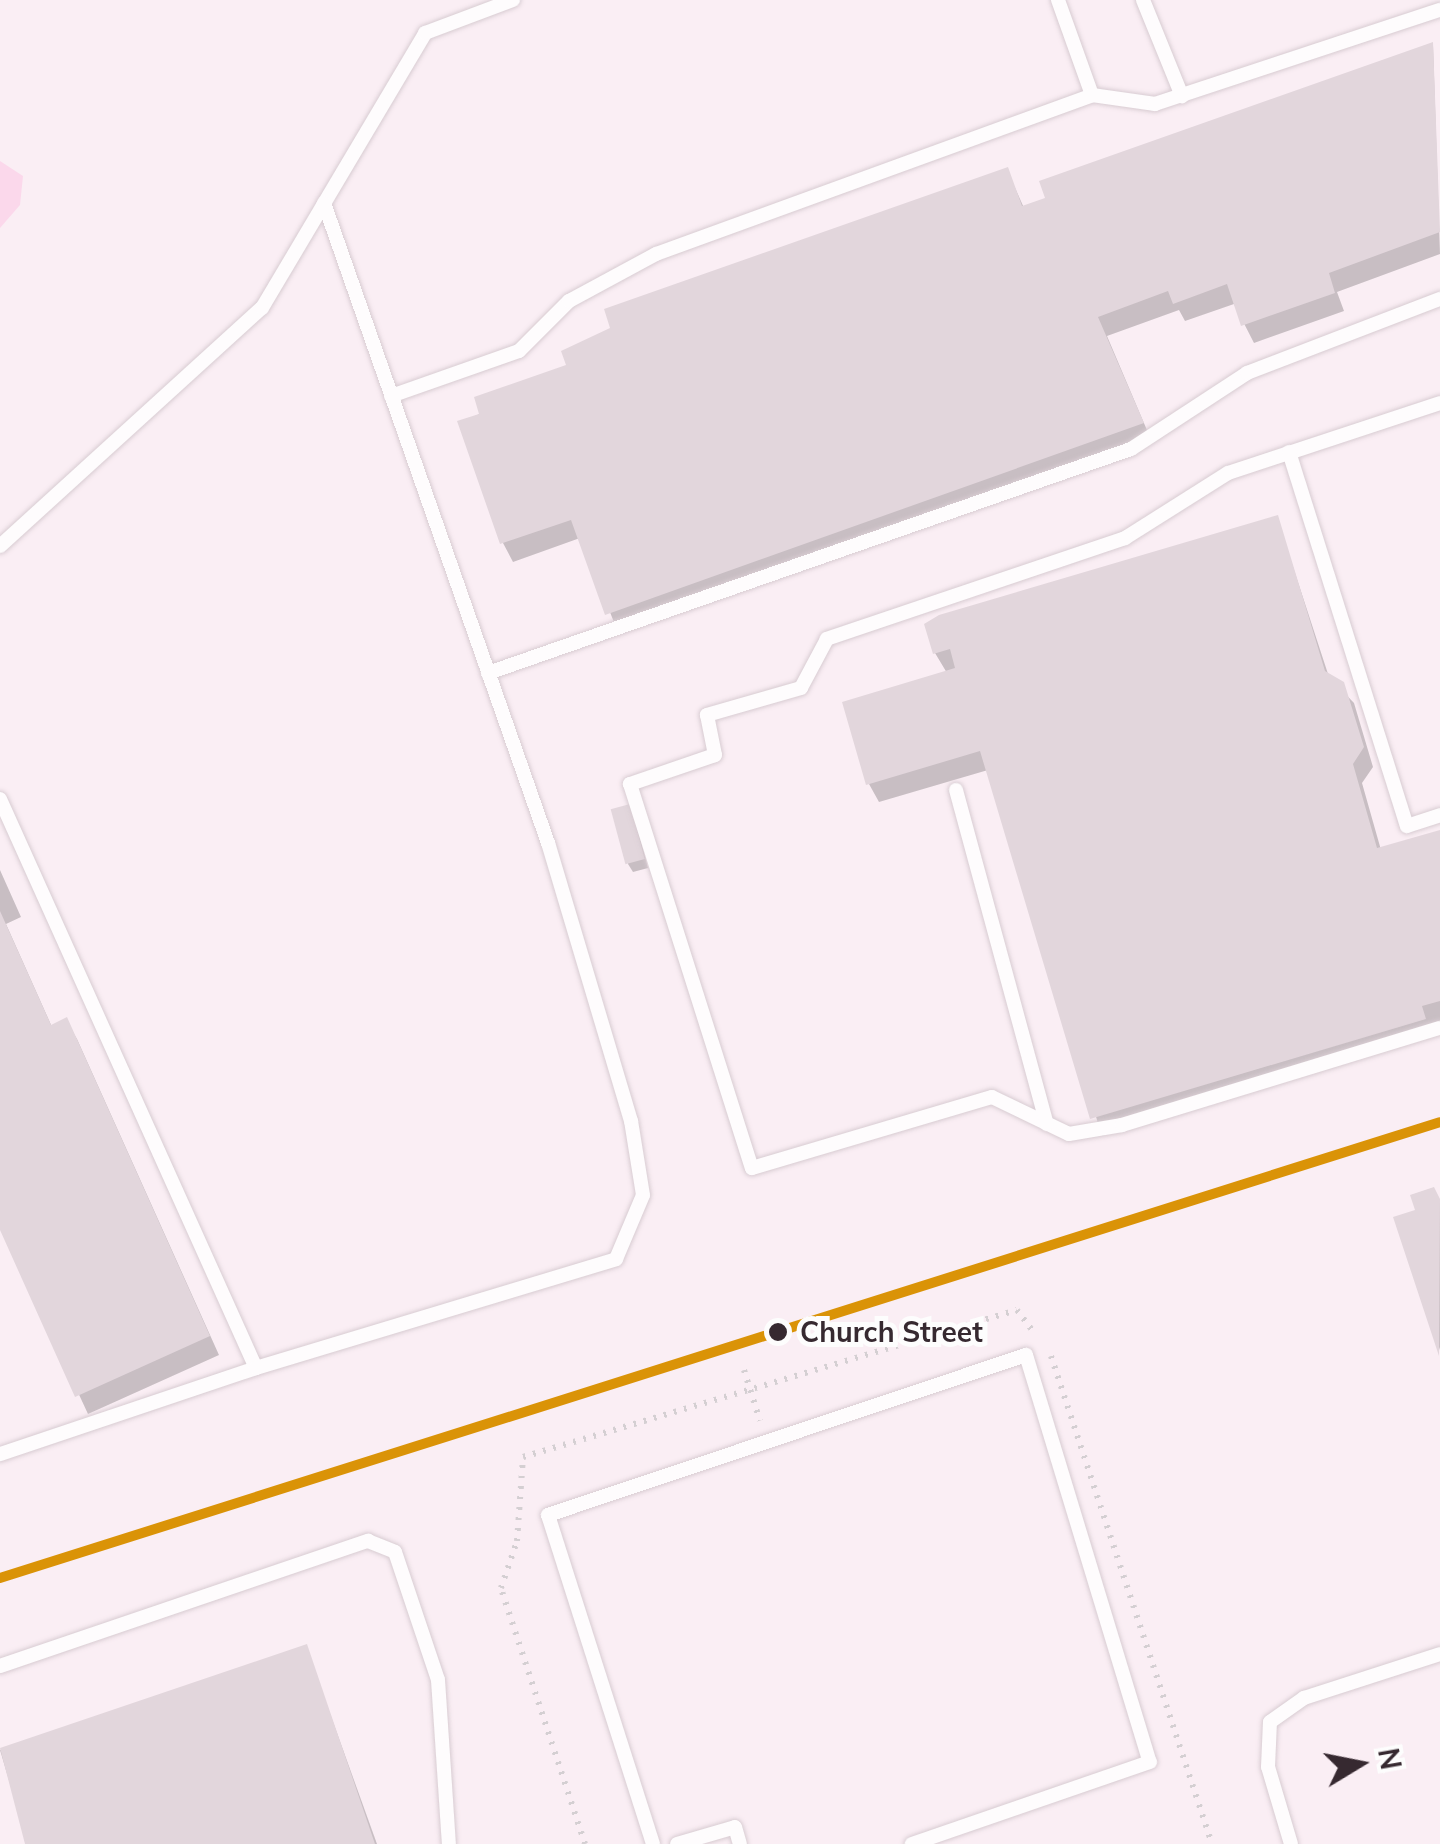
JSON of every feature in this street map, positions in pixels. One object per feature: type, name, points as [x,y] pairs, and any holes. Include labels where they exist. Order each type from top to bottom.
[{"type":"lane","points":[[0,546],[262,308],[425,33],[513,0]]},
{"type":"lane","points":[[1058,0],[1092,95]]},
{"type":"lane","points":[[1143,0],[1182,96]]},
{"type":"lane","points":[[391,396],[519,351],[570,300],[656,254],[1092,95],[1154,104],[1440,10]]},
{"type":"lane","points":[[0,1454],[256,1368],[616,1258],[643,1195],[631,1120],[488,674],[324,203]]},
{"type":"lane","points":[[488,674],[1131,449],[1247,373],[1440,299]]},
{"type":"lane","points":[[1440,403],[1228,473],[1125,538],[827,639],[802,688],[706,715],[715,755],[630,784],[752,1168],[992,1097],[1068,1134],[1122,1125],[1440,1028]]},
{"type":"lane","points":[[1288,452],[1407,826],[1440,815]]},
{"type":"lane","points":[[956,790],[1047,1124]]},
{"type":"lane","points":[[0,799],[256,1368]]},
{"type":"lane","points":[[653,1844],[548,1515],[1026,1355],[1150,1762],[912,1844]]},
{"type":"lane","points":[[0,1666],[368,1541],[395,1552],[438,1680],[449,1844]]},
{"type":"lane","points":[[1292,1844],[1268,1767],[1270,1722],[1304,1698],[1440,1654]]},
{"type":"lane","points":[[677,1844],[735,1827],[740,1844]]},
{"type":"path","points":[[585,1844],[501,1588],[517,1541],[523,1458],[1017,1310],[1057,1364],[1212,1844]]},
{"type":"path","points":[[744,1370],[768,1442]]},
{"type":"shaded area","points":[[0,161],[23,176],[20,205],[0,228]]},
{"type":"building","points":[[1433,42],[1440,232],[1329,273],[1335,293],[1241,326],[1227,284],[1173,304],[1168,291],[1098,317],[1144,423],[605,615],[571,520],[500,544],[457,421],[479,414],[474,397],[566,365],[561,351],[610,328],[604,309],[1008,167],[1022,206],[1045,198],[1039,181]]},
{"type":"building","points":[[1278,515],[1325,671],[1344,682],[1364,747],[1353,764],[1377,848],[1440,830],[1440,1001],[1422,1006],[1426,1019],[1090,1119],[980,751],[866,785],[842,702],[955,668],[950,649],[933,654],[924,624],[939,615]]},
{"type":"building","points":[[630,804],[645,859],[625,864],[611,809]]},
{"type":"building","points":[[0,911],[51,1025],[67,1017],[210,1336],[75,1397],[0,1230]]},
{"type":"building","points":[[1434,1187],[1440,1199],[1439,1356],[1393,1217],[1415,1210],[1410,1195]]},
{"type":"building","points":[[307,1644],[375,1844],[25,1844],[0,1748]]},
{"type":"transit line","points":[[0,1578],[1440,1122]]},
{"type":"place","name":"Church Street","points":[[778,1332]]}]
